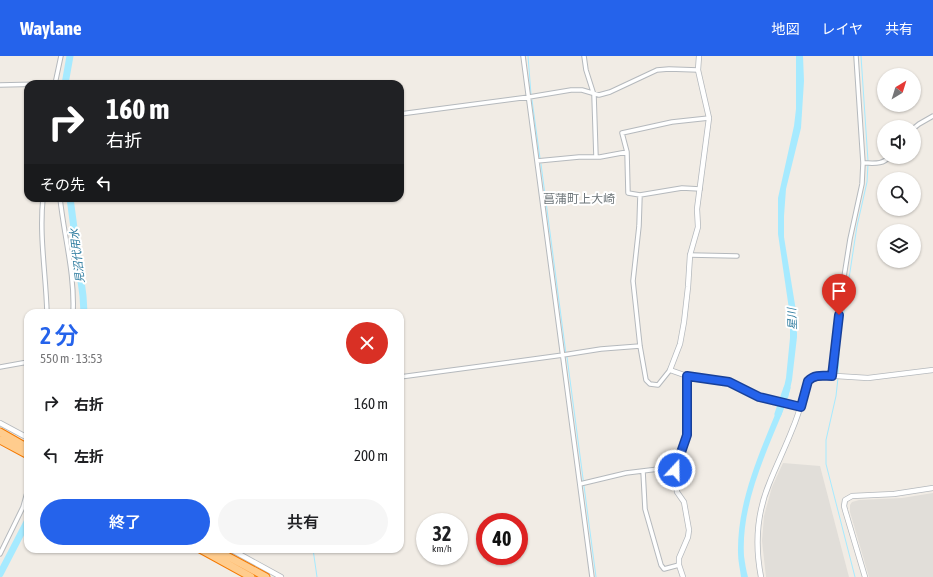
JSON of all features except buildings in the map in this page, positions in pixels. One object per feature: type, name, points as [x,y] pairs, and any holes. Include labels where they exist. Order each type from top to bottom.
[{"type":"highway","points":[[0,432],[24,446]]},
{"type":"highway","points":[[0,440],[24,454]]},
{"type":"highway","points":[[207,553],[251,577]]},
{"type":"highway","points":[[221,553],[266,577]]},
{"type":"street","points":[[56,80],[61,56]]},
{"type":"street","points":[[523,56],[592,577]]},
{"type":"street","points":[[584,56],[586,70],[594,95],[596,157]]},
{"type":"street","points":[[640,195],[639,226],[633,281],[644,375],[648,383],[658,385],[670,370],[682,335],[690,255],[698,227],[697,209],[709,118],[698,70],[699,56]]},
{"type":"street","points":[[836,377],[842,288],[852,225],[862,184],[864,163],[856,56]]},
{"type":"street","points":[[404,113],[576,90],[599,95],[610,92],[657,70],[698,70]]},
{"type":"street","points":[[0,85],[24,84]]},
{"type":"street","points":[[921,123],[933,116]]},
{"type":"street","points":[[700,189],[682,188],[640,195],[630,194],[627,192],[626,152],[622,133],[672,122],[709,118]]},
{"type":"street","points":[[537,161],[596,157],[626,152]]},
{"type":"street","points":[[864,163],[877,162]]},
{"type":"street","points":[[42,202],[41,224],[47,309]]},
{"type":"street","points":[[61,202],[72,276],[73,309]]},
{"type":"street","points":[[690,255],[737,256]]},
{"type":"street","points":[[404,376],[601,349],[640,346]]},
{"type":"street","points":[[0,368],[24,363]]},
{"type":"street","points":[[670,370],[687,376],[729,382],[754,395],[801,407]]},
{"type":"street","points":[[761,577],[758,547],[762,508],[768,485],[801,407],[808,381],[815,376],[820,375],[868,378],[933,370]]},
{"type":"street","points":[[683,577],[679,565],[679,558],[688,538],[689,530],[684,502],[677,492],[675,467],[687,435],[687,376]]},
{"type":"street","points":[[0,423],[24,436]]},
{"type":"street","points":[[580,484],[626,473],[675,467]]},
{"type":"street","points":[[643,471],[645,509],[661,566],[664,568],[679,565]]},
{"type":"street","points":[[865,577],[844,506],[845,500],[852,496],[894,494],[933,488]]},
{"type":"street","points":[[0,554],[24,503]]},
{"type":"street","points":[[237,553],[281,577]]},
{"type":"shaded area","points":[[783,463],[820,466],[849,577],[766,577],[762,541],[764,516],[772,487]]},
{"type":"shaded area","points":[[933,493],[933,577],[869,577],[850,512],[850,505],[852,502],[859,500],[902,498]]},
{"type":"water","points":[[796,56],[803,56],[804,81],[801,128],[786,189],[784,216],[784,237],[797,317],[797,337],[792,380],[788,398],[782,396],[786,378],[790,338],[790,316],[778,234],[778,198],[794,126],[796,109]]},
{"type":"water","points":[[779,405],[785,406],[756,479],[746,517],[744,556],[748,577],[741,577],[738,553],[741,515],[757,459]]},
{"type":"waterway","name":"見沼代用水","points":[[66,80],[70,56]]},
{"type":"waterway","points":[[528,56],[531,94]]},
{"type":"waterway","points":[[861,56],[868,161]]},
{"type":"waterway","points":[[532,100],[540,158]]},
{"type":"waterway","points":[[541,164],[566,354]]},
{"type":"waterway","points":[[838,375],[840,337],[857,226],[867,182],[868,164]]},
{"type":"waterway","name":"見沼代用水","points":[[71,202],[84,309]]},
{"type":"waterway","points":[[567,357],[596,577]]},
{"type":"waterway","points":[[838,378],[836,396],[826,440],[826,464],[855,577]]},
{"type":"waterway","name":"星川","points":[[778,414],[787,388]]},
{"type":"waterway","name":"見沼代用水","points":[[0,574],[24,528]]},
{"type":"waterway","points":[[314,553],[317,577]]},
{"type":"district","name":"菖蒲町上大崎","points":[[579,199]]},
{"type":"route","points":[[675,470],[676,463],[687,435],[687,376],[729,382],[759,397],[801,407],[808,381],[815,376],[832,376],[839,315]]}]
